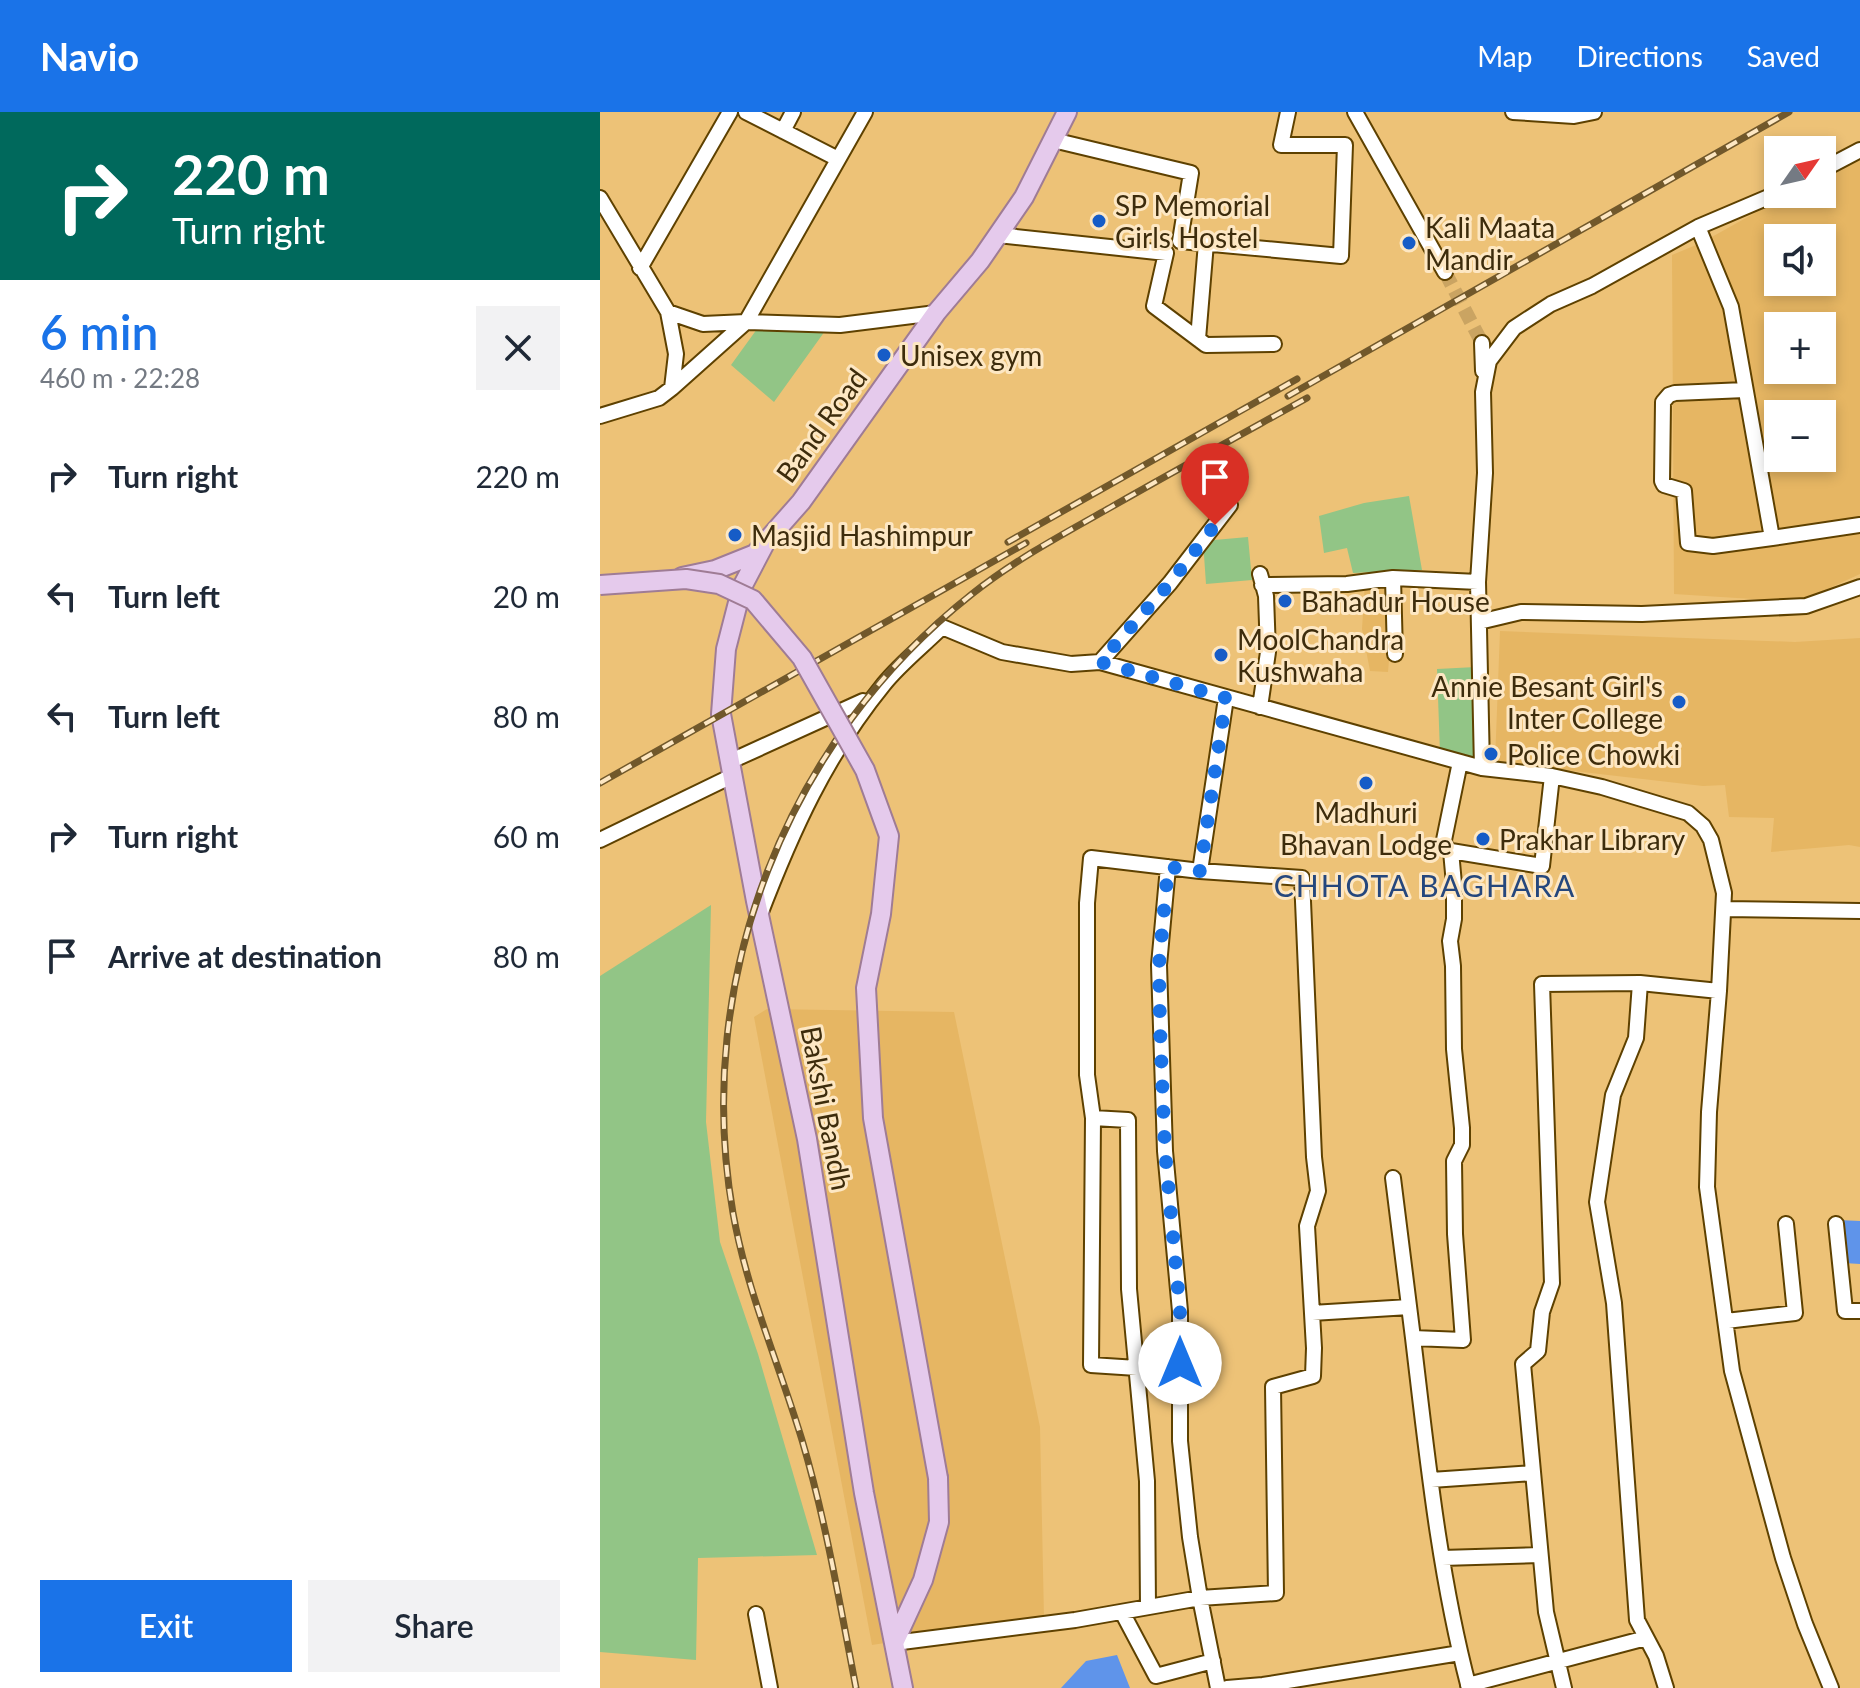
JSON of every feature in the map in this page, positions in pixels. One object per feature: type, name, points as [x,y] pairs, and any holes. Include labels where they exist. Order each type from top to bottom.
[{"type":"main road","name":"Band Road","points":[[600,586],[652,584],[715,570],[755,554],[764,545],[801,502],[936,313],[980,261],[1024,197],[1067,112]]},
{"type":"main road","name":"Bakshi Bandh","points":[[764,545],[742,587],[726,649],[721,714],[759,917],[807,1139],[864,1493],[903,1688]]},
{"type":"main road","points":[[600,586],[686,579],[719,584],[753,600],[802,658],[865,770],[889,836],[881,914],[866,988],[873,1118],[938,1478],[939,1522],[923,1580],[894,1643]]},
{"type":"street","points":[[746,112],[838,159]]},
{"type":"street","points":[[783,131],[793,112]]},
{"type":"street","points":[[600,416],[659,398],[746,322],[865,112]]},
{"type":"street","points":[[1053,140],[1191,173],[1180,241],[1341,256],[1345,145],[1281,145],[1288,112]]},
{"type":"street","points":[[1355,112],[1445,272]]},
{"type":"street","points":[[1513,112],[1574,116],[1594,112]]},
{"type":"street","points":[[640,268],[724,114]]},
{"type":"street","points":[[1836,163],[1860,150]]},
{"type":"street","points":[[600,198],[668,312],[676,354],[672,388]]},
{"type":"street","points":[[1483,392],[1489,361],[1514,328],[1551,304],[1592,286],[1698,227],[1764,199]]},
{"type":"street","points":[[1698,227],[1731,307],[1772,538]]},
{"type":"street","points":[[998,235],[1166,253],[1154,306],[1206,345],[1274,344]]},
{"type":"street","points":[[1198,339],[1206,243]]},
{"type":"street","points":[[668,312],[703,324],[840,325],[936,313]]},
{"type":"street","points":[[1482,343],[1485,473],[1478,582],[1482,768]]},
{"type":"street","points":[[1745,390],[1675,393],[1663,402],[1662,481],[1668,487],[1684,491],[1688,543],[1713,546],[1860,525]]},
{"type":"street","points":[[1100,662],[1170,583],[1230,505]]},
{"type":"street","points":[[1260,707],[1268,652],[1266,596],[1261,579],[1347,584],[1393,578],[1478,582]]},
{"type":"street","points":[[1393,578],[1395,654]]},
{"type":"street","points":[[1479,622],[1521,612],[1642,614],[1806,606],[1860,587]]},
{"type":"street","points":[[759,917],[791,836],[842,740],[887,681],[942,627],[1002,652],[1071,664],[1100,662],[1482,768],[1552,776],[1602,787],[1688,813],[1703,826],[1711,840],[1724,893],[1707,1187],[1732,1371],[1783,1558],[1831,1688]]},
{"type":"street","points":[[1200,871],[1226,698]]},
{"type":"street","points":[[600,840],[863,701]]},
{"type":"street","points":[[1460,762],[1445,847],[1451,851],[1542,866],[1552,776]]},
{"type":"street","points":[[1413,1338],[1463,1340],[1455,1234],[1454,1161],[1462,1145],[1462,1128],[1454,1049],[1451,851]]},
{"type":"street","points":[[894,1643],[1122,1612],[1200,1598],[1276,1593],[1273,1387],[1313,1376],[1307,1226],[1318,1191],[1302,878],[1200,871],[1091,858],[1087,903],[1087,1075],[1093,1118],[1091,1365],[1137,1368]]},
{"type":"street","points":[[1168,867],[1159,965],[1165,1151],[1180,1311],[1180,1441],[1190,1537],[1218,1688]]},
{"type":"street","points":[[1724,909],[1860,911]]},
{"type":"street","points":[[1564,1688],[1546,1612],[1523,1364],[1538,1351],[1542,1312],[1552,1283],[1542,984],[1640,983],[1719,991]]},
{"type":"street","points":[[1640,983],[1636,1038],[1613,1095],[1597,1202],[1614,1303],[1637,1620],[1656,1656],[1666,1688]]},
{"type":"street","points":[[1093,1118],[1128,1120],[1129,1289],[1147,1481],[1148,1607]]},
{"type":"street","points":[[1393,1178],[1442,1558],[1453,1628],[1469,1687],[1557,1660],[1646,1638]]},
{"type":"street","points":[[1726,1321],[1795,1313],[1786,1224]]},
{"type":"street","points":[[1836,1224],[1845,1311],[1860,1311]]},
{"type":"street","points":[[1312,1313],[1409,1307]]},
{"type":"street","points":[[1431,1480],[1533,1473]]},
{"type":"street","points":[[1442,1558],[1540,1555]]},
{"type":"street","points":[[1122,1612],[1156,1676],[1213,1661]]},
{"type":"street","points":[[756,1614],[770,1688]]},
{"type":"street","points":[[1227,1688],[1460,1653]]},
{"type":"shaded area","points":[[1860,154],[1860,574],[1799,602],[1674,594],[1672,255],[1701,243],[1764,208],[1836,208],[1836,167]]},
{"type":"shaded area","points":[[1365,582],[1389,582],[1392,659],[1389,660],[1388,672],[1370,671],[1362,629]]},
{"type":"shaded area","name":"Annie Besant Girl's Inter College","points":[[1500,631],[1795,642],[1860,638],[1860,847],[1849,845],[1771,852],[1774,818],[1729,817],[1725,785],[1703,786],[1495,762]]},
{"type":"shaded area","points":[[767,1009],[954,1012],[1040,1427],[1044,1618],[872,1645],[754,1017]]},
{"type":"green space","points":[[757,329],[825,331],[774,402],[731,365]]},
{"type":"green space","points":[[1409,496],[1422,570],[1353,573],[1347,548],[1324,553],[1319,516],[1364,503]]},
{"type":"green space","points":[[1248,537],[1252,580],[1206,584],[1203,541]]},
{"type":"green space","points":[[1476,667],[1479,763],[1440,753],[1437,669]]},
{"type":"green space","points":[[711,905],[706,1122],[720,1242],[758,1354],[817,1555],[698,1558],[696,1660],[600,1652],[600,976]]},
{"type":"water","points":[[1838,1220],[1860,1221],[1860,1264],[1844,1263]]},
{"type":"water","points":[[1117,1655],[1130,1688],[1061,1688],[1086,1661]]},
{"type":"tunnel","points":[[1445,272],[1482,343]]},
{"type":"railway","points":[[1288,396],[1789,112]]},
{"type":"railway","points":[[1008,542],[1297,379]]},
{"type":"railway","points":[[856,1688],[811,1471],[755,1300],[733,1213],[724,1125],[727,1038],[742,953],[768,870],[804,792],[851,719],[907,653],[972,594],[1059,536],[1307,398]]},
{"type":"railway","points":[[600,783],[1026,543]]},
{"type":"place","name":"SP Memorial Girls Hostel","points":[[1099,221]]},
{"type":"place","name":"Kali Maata Mandir","points":[[1409,243]]},
{"type":"place","name":"Unisex gym","points":[[884,355]]},
{"type":"place","name":"Masjid Hashimpur","points":[[735,535]]},
{"type":"place","name":"Bahadur House","points":[[1285,601]]},
{"type":"place","name":"MoolChandra Kushwaha","points":[[1221,655]]},
{"type":"place","name":"Annie Besant Girl's Inter College","points":[[1679,702]]},
{"type":"place","name":"Police Chowki","points":[[1491,754]]},
{"type":"place","name":"Madhuri Bhavan Lodge","points":[[1366,783]]},
{"type":"place","name":"Prakhar Library","points":[[1483,839]]},
{"type":"district","name":"CHHOTA BAGHARA","points":[[1425,885]]},
{"type":"route","points":[[1180,1363],[1176,1247],[1169,1208],[1165,1151],[1159,965],[1168,867],[1200,871],[1226,698],[1100,662],[1135,625],[1215,525]]}]
